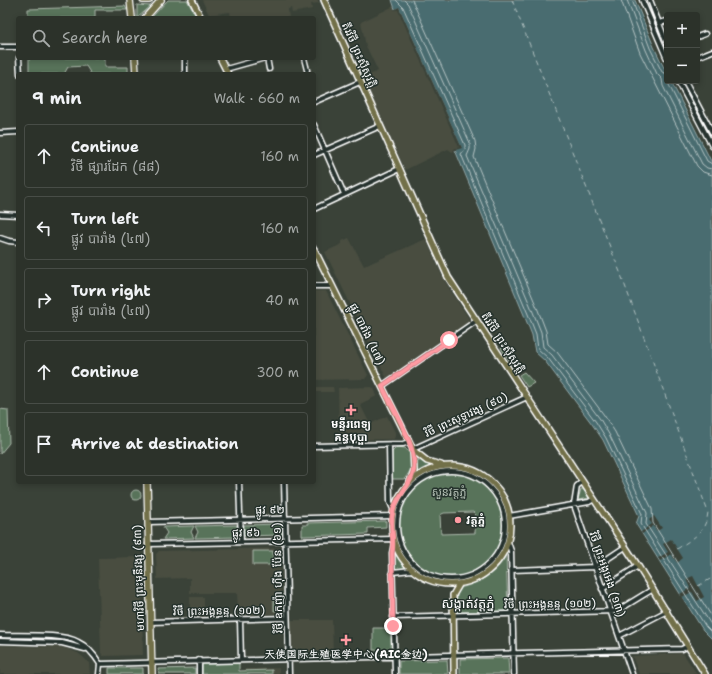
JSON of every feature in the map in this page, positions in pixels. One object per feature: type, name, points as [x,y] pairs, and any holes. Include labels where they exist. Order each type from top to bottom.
[{"type":"highway","points":[[130,0],[132,16]]},
{"type":"highway","points":[[143,0],[149,0]]},
{"type":"highway","points":[[147,16],[161,0]]},
{"type":"highway","points":[[135,60],[136,72]]},
{"type":"highway","name":"មហាវិថី ព្រះមុនីវង្ស (៩៣)","points":[[147,484],[152,674]]},
{"type":"main road","points":[[192,0],[200,16]]},
{"type":"main road","name":"តីរវិថី ព្រះស៊ីសុវត្តិ","points":[[324,0],[448,277],[638,566],[705,674]]},
{"type":"main road","points":[[221,60],[227,72]]},
{"type":"main road","name":"ផ្លូវ បារាំង (៤៧)","points":[[316,253],[413,450],[414,471],[410,482]]},
{"type":"main road","name":"ផ្លូវ បារាំង (៤៧)","points":[[413,450],[427,461],[471,470],[486,478],[500,493],[509,516]]},
{"type":"main road","points":[[446,466],[427,471],[410,482],[398,497],[393,509],[393,541],[402,558],[412,570],[423,577],[445,584],[460,583],[471,580],[491,568],[499,560],[508,542],[510,527],[509,516]]},
{"type":"main road","points":[[454,674],[453,595],[460,583]]},
{"type":"main road","points":[[445,584],[453,595]]},
{"type":"street","points":[[642,0],[664,53]]},
{"type":"street","points":[[650,0],[664,35]]},
{"type":"street","points":[[659,23],[664,22]]},
{"type":"street","points":[[700,36],[705,34]]},
{"type":"street","points":[[0,47],[16,47]]},
{"type":"street","points":[[700,56],[712,51]]},
{"type":"street","points":[[19,60],[20,72]]},
{"type":"street","points":[[185,60],[185,72]]},
{"type":"street","points":[[227,72],[260,60]]},
{"type":"street","points":[[267,60],[269,69]]},
{"type":"street","points":[[304,60],[307,70]]},
{"type":"street","points":[[316,101],[360,82]]},
{"type":"street","points":[[680,84],[712,146]]},
{"type":"street","points":[[687,84],[712,132]]},
{"type":"street","points":[[316,154],[380,126]]},
{"type":"street","points":[[316,130],[344,194]]},
{"type":"street","points":[[0,134],[16,132]]},
{"type":"street","points":[[316,208],[399,168]]},
{"type":"street","points":[[0,214],[16,214]]},
{"type":"street","points":[[0,238],[16,242]]},
{"type":"street","points":[[316,286],[332,286]]},
{"type":"street","points":[[382,386],[476,321]]},
{"type":"street","name":"វិថី ព្រះសុទ្ធាវង្ស (៩០)","points":[[413,450],[527,397]]},
{"type":"street","points":[[316,446],[389,445],[409,442]]},
{"type":"street","points":[[389,445],[390,502],[393,509]]},
{"type":"street","points":[[447,471],[467,473],[482,480],[496,495],[505,516],[503,540],[497,554],[489,564],[479,571],[455,579],[431,575],[413,563],[402,548],[397,524],[401,505],[407,494],[424,478],[447,471]]},
{"type":"street","name":"វិថី ព្រះអង្គអេង (១៣)","points":[[582,482],[577,486],[574,505],[632,674]]},
{"type":"street","points":[[239,484],[241,542]]},
{"type":"street","name":"វិថី ឧកញ៉ា ហ៊ីង ប៉ែន (៦១)","points":[[284,484],[289,674]]},
{"type":"street","points":[[509,516],[574,505],[589,502],[594,499]]},
{"type":"street","name":"ផ្លូវ ៩២","points":[[148,522],[392,516]]},
{"type":"street","name":"ផ្លូវ ៩៦","points":[[148,544],[286,541],[393,541]]},
{"type":"street","points":[[393,541],[392,572],[395,674]]},
{"type":"street","points":[[508,542],[511,551],[512,570],[514,674]]},
{"type":"street","points":[[512,570],[595,567],[625,547]]},
{"type":"street","points":[[602,589],[638,566]]},
{"type":"street","points":[[392,572],[412,570]]},
{"type":"street","name":"វិថី ព្រះអង្គនន្ទ (១០២)","points":[[393,617],[617,612],[653,590]]},
{"type":"street","points":[[619,636],[667,611]]},
{"type":"street","name":"វិថី ព្រះអង្គនន្ទ (១០២)","points":[[150,622],[288,618]]},
{"type":"street","points":[[240,620],[241,659]]},
{"type":"street","points":[[86,649],[62,643],[0,641],[0,635],[69,638],[78,641],[86,649],[100,664],[99,674]]},
{"type":"street","points":[[100,664],[152,661],[624,651],[682,649],[688,646]]},
{"type":"street","points":[[199,660],[199,674]]},
{"type":"shaded area","points":[[202,0],[318,0],[319,3],[311,4],[312,9],[292,13],[291,8],[288,9],[289,16],[231,16],[230,12],[209,15]]},
{"type":"shaded area","points":[[394,6],[395,9],[399,7],[462,148],[452,152],[448,149],[405,170],[363,78],[378,71],[366,46],[361,22]]},
{"type":"shaded area","points":[[349,238],[364,266],[426,239],[444,280],[471,322],[387,379],[325,252],[342,244],[342,241]]},
{"type":"shaded area","points":[[316,291],[326,291],[368,375],[365,379],[316,380]]},
{"type":"shaded area","points":[[316,387],[333,387],[334,392],[316,392]]},
{"type":"shaded area","name":"មន្ទីរពេទ្យ គន្ធបុប្ផា","points":[[338,388],[374,388],[377,396],[360,404],[370,424],[387,416],[396,434],[394,439],[339,440]]},
{"type":"shaded area","points":[[280,548],[282,612],[279,614],[238,615],[237,593],[190,593],[190,578],[157,579],[156,554],[159,551]]},
{"type":"shaded area","points":[[98,558],[141,558],[143,655],[103,656],[101,653]]},
{"type":"shaded area","points":[[190,597],[204,597],[204,618],[190,619]]},
{"type":"shaded area","points":[[290,620],[332,620],[333,655],[293,656]]},
{"type":"shaded area","points":[[0,645],[63,647],[78,653],[89,663],[90,674],[0,674]]},
{"type":"shaded area","points":[[683,653],[697,674],[639,674],[632,656]]},
{"type":"shaded area","points":[[279,668],[279,674],[245,674],[245,669]]},
{"type":"green space","points":[[168,0],[187,0],[196,16],[153,16]]},
{"type":"green space","points":[[137,5],[151,6],[139,16],[137,16]]},
{"type":"green space","points":[[125,6],[127,10],[95,10],[95,16],[28,16],[28,9]]},
{"type":"green space","points":[[29,60],[105,60],[105,67],[128,67],[128,72],[90,72],[86,66],[68,67],[65,72],[29,72]]},
{"type":"green space","points":[[506,344],[514,357],[509,360],[501,348]]},
{"type":"green space","points":[[524,372],[534,383],[527,387],[519,375]]},
{"type":"green space","points":[[0,409],[8,410],[9,443],[0,454]]},
{"type":"green space","points":[[397,447],[405,448],[411,459],[411,468],[404,479],[392,479],[392,452]]},
{"type":"green space","points":[[421,460],[431,467],[416,474],[417,462]]},
{"type":"green space","name":"សួនវត្ដភ្នំ","points":[[447,472],[465,475],[473,477],[487,486],[498,499],[504,514],[504,534],[500,547],[489,563],[481,569],[469,575],[459,577],[436,577],[418,568],[406,553],[399,534],[399,515],[407,496],[422,481]],"holes":[[[473,512],[476,515],[475,533],[441,534],[440,515],[444,513]]]},
{"type":"green space","points":[[581,489],[583,489],[589,498],[578,500]]},
{"type":"green space","points":[[134,490],[138,490],[141,495],[138,500],[134,500],[131,497],[131,493]]},
{"type":"green space","points":[[386,521],[386,527],[368,528],[368,534],[302,536],[302,525],[307,525],[307,523]]},
{"type":"green space","points":[[281,524],[282,535],[244,536],[244,525]]},
{"type":"green space","points":[[237,525],[237,537],[195,538],[198,532],[195,526]]},
{"type":"green space","points":[[194,526],[191,532],[194,538],[163,539],[167,533],[163,527]]},
{"type":"green space","points":[[253,551],[273,551],[273,565],[253,565]]},
{"type":"green space","points":[[395,552],[408,569],[395,569]]},
{"type":"green space","points":[[506,555],[508,611],[457,612],[457,592],[460,588],[481,580],[493,572],[503,561]]},
{"type":"green space","points":[[274,599],[280,599],[280,610],[274,611]]},
{"type":"green space","points":[[373,628],[392,628],[393,650],[373,650]]},
{"type":"green space","points":[[508,658],[509,674],[460,674],[460,659]]},
{"type":"green space","points":[[447,660],[448,674],[399,674],[399,661]]},
{"type":"green space","points":[[239,663],[239,671],[272,670],[272,674],[202,674],[202,664]]},
{"type":"green space","points":[[109,668],[143,668],[143,674],[109,674]]},
{"type":"green space","points":[[195,668],[195,674],[159,674],[158,669]]},
{"type":"water","points":[[392,0],[635,0],[664,68],[664,84],[672,84],[712,163],[712,639],[703,630],[636,524],[639,516],[603,440],[545,361],[535,352],[532,335],[455,150],[461,147],[399,8],[395,9]]},
{"type":"pier","points":[[399,7],[462,148],[453,151],[459,147],[398,10],[393,10]]},
{"type":"pier","points":[[654,516],[662,528],[657,531],[653,526],[642,534],[641,532],[652,524],[649,520]]},
{"type":"pier","points":[[671,539],[683,558],[677,563],[671,554],[660,561],[658,558],[668,552],[663,544]]},
{"type":"pier","points":[[693,576],[704,597],[697,601],[692,592],[682,597],[680,594],[690,588],[686,579]]},
{"type":"ferry route","points":[[512,0],[620,272],[708,512],[707,519],[702,530],[677,549]]},
{"type":"ferry route","points":[[698,586],[712,578]]},
{"type":"place","name":"មន្ទីរពេទ្យ គន្ធបុប្ផា","points":[[351,410]]},
{"type":"place","name":"វត្ដភ្នំ","points":[[458,520]]},
{"type":"place","name":"天使国际生殖医学中心(AIC金边)","points":[[346,640]]},
{"type":"district","name":"សង្កាត់វត្តភ្នំ","points":[[468,603]]},
{"type":"route","points":[[393,626],[392,553],[394,543],[391,527],[392,516],[398,497],[410,482],[413,475],[415,462],[413,450],[382,386],[449,340]]}]
